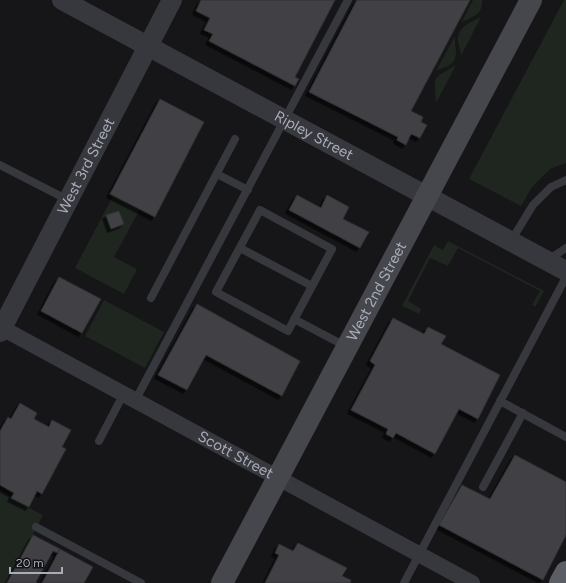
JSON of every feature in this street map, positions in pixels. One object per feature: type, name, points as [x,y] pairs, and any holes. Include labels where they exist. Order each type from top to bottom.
[{"type":"highway","points":[[560,583],[566,572]]},
{"type":"main road","name":"West 2nd Street","points":[[222,583],[531,0]]},
{"type":"street","name":"Ripley Street","points":[[62,0],[566,271]]},
{"type":"street","name":"West 3rd Street","points":[[1,329],[172,0]]},
{"type":"street","name":"Scott Street","points":[[1,329],[472,583]]},
{"type":"lane","points":[[99,441],[130,398],[248,190],[348,0]]},
{"type":"lane","points":[[151,298],[235,139]]},
{"type":"lane","points":[[0,165],[68,200]]},
{"type":"lane","points":[[217,174],[248,190]]},
{"type":"lane","points":[[511,241],[533,205],[551,187],[566,180]]},
{"type":"lane","points":[[260,210],[332,249],[288,331],[216,292],[240,248],[260,210]]},
{"type":"lane","points":[[240,248],[312,286]]},
{"type":"lane","points":[[547,260],[566,248]]},
{"type":"lane","points":[[404,583],[566,277]]},
{"type":"lane","points":[[294,319],[347,346]]},
{"type":"lane","points":[[500,401],[566,437]]},
{"type":"lane","points":[[483,487],[523,413]]},
{"type":"lane","points":[[36,528],[141,583]]},
{"type":"shaded area","points":[[473,0],[482,0],[481,9],[476,15],[461,23]]},
{"type":"shaded area","points":[[564,0],[566,0],[566,163],[550,169],[532,187],[521,206],[469,179]]},
{"type":"shaded area","points":[[481,17],[461,56],[458,44],[458,35],[462,28]]},
{"type":"shaded area","points":[[455,36],[456,56],[454,60],[448,66],[436,71]]},
{"type":"shaded area","points":[[456,65],[436,103],[436,79],[438,76]]},
{"type":"shaded area","points":[[113,196],[140,209],[114,257],[137,269],[124,294],[75,268]]},
{"type":"shaded area","points":[[448,241],[544,291],[535,307],[532,305],[540,291],[458,248],[448,266],[430,258],[408,301],[421,309],[419,314],[402,306],[434,245],[443,250]]},
{"type":"shaded area","points":[[104,300],[164,332],[145,368],[85,336]]},
{"type":"shaded area","points":[[0,493],[43,515],[7,583],[0,583]]},
{"type":"building","points":[[201,0],[335,0],[295,77],[299,79],[295,86],[209,41],[213,34],[204,30],[210,18],[196,11]]},
{"type":"building","points":[[357,0],[470,0],[411,111],[423,117],[421,122],[427,125],[420,138],[411,134],[406,145],[397,140],[398,137],[309,92]]},
{"type":"building","points":[[160,99],[204,122],[155,217],[110,194]]},
{"type":"building","points":[[297,195],[321,208],[327,195],[349,207],[343,219],[369,232],[360,248],[289,210]]},
{"type":"building","points":[[119,211],[124,224],[111,229],[106,215]]},
{"type":"building","points":[[59,277],[101,299],[82,333],[41,311]]},
{"type":"building","points":[[197,304],[300,361],[282,396],[206,355],[187,390],[158,375]]},
{"type":"building","points":[[393,318],[424,334],[428,327],[446,336],[441,344],[500,375],[478,419],[459,409],[435,454],[396,433],[393,438],[386,434],[388,429],[351,410],[375,365],[370,361]]},
{"type":"building","points":[[20,403],[37,413],[34,419],[49,427],[52,420],[71,430],[62,447],[66,449],[42,494],[37,491],[29,507],[11,498],[14,493],[0,485],[0,431],[8,417],[11,419]]},
{"type":"building","points":[[515,455],[566,482],[566,535],[543,580],[439,525],[462,485],[490,499]]},
{"type":"building","points":[[33,535],[60,549],[58,553],[53,551],[36,582],[37,583],[7,583]]},
{"type":"building","points":[[298,543],[347,568],[342,576],[351,580],[350,583],[265,583],[279,555],[275,553],[279,544],[293,551]]},
{"type":"building","points":[[60,549],[93,567],[84,583],[42,583]]}]
